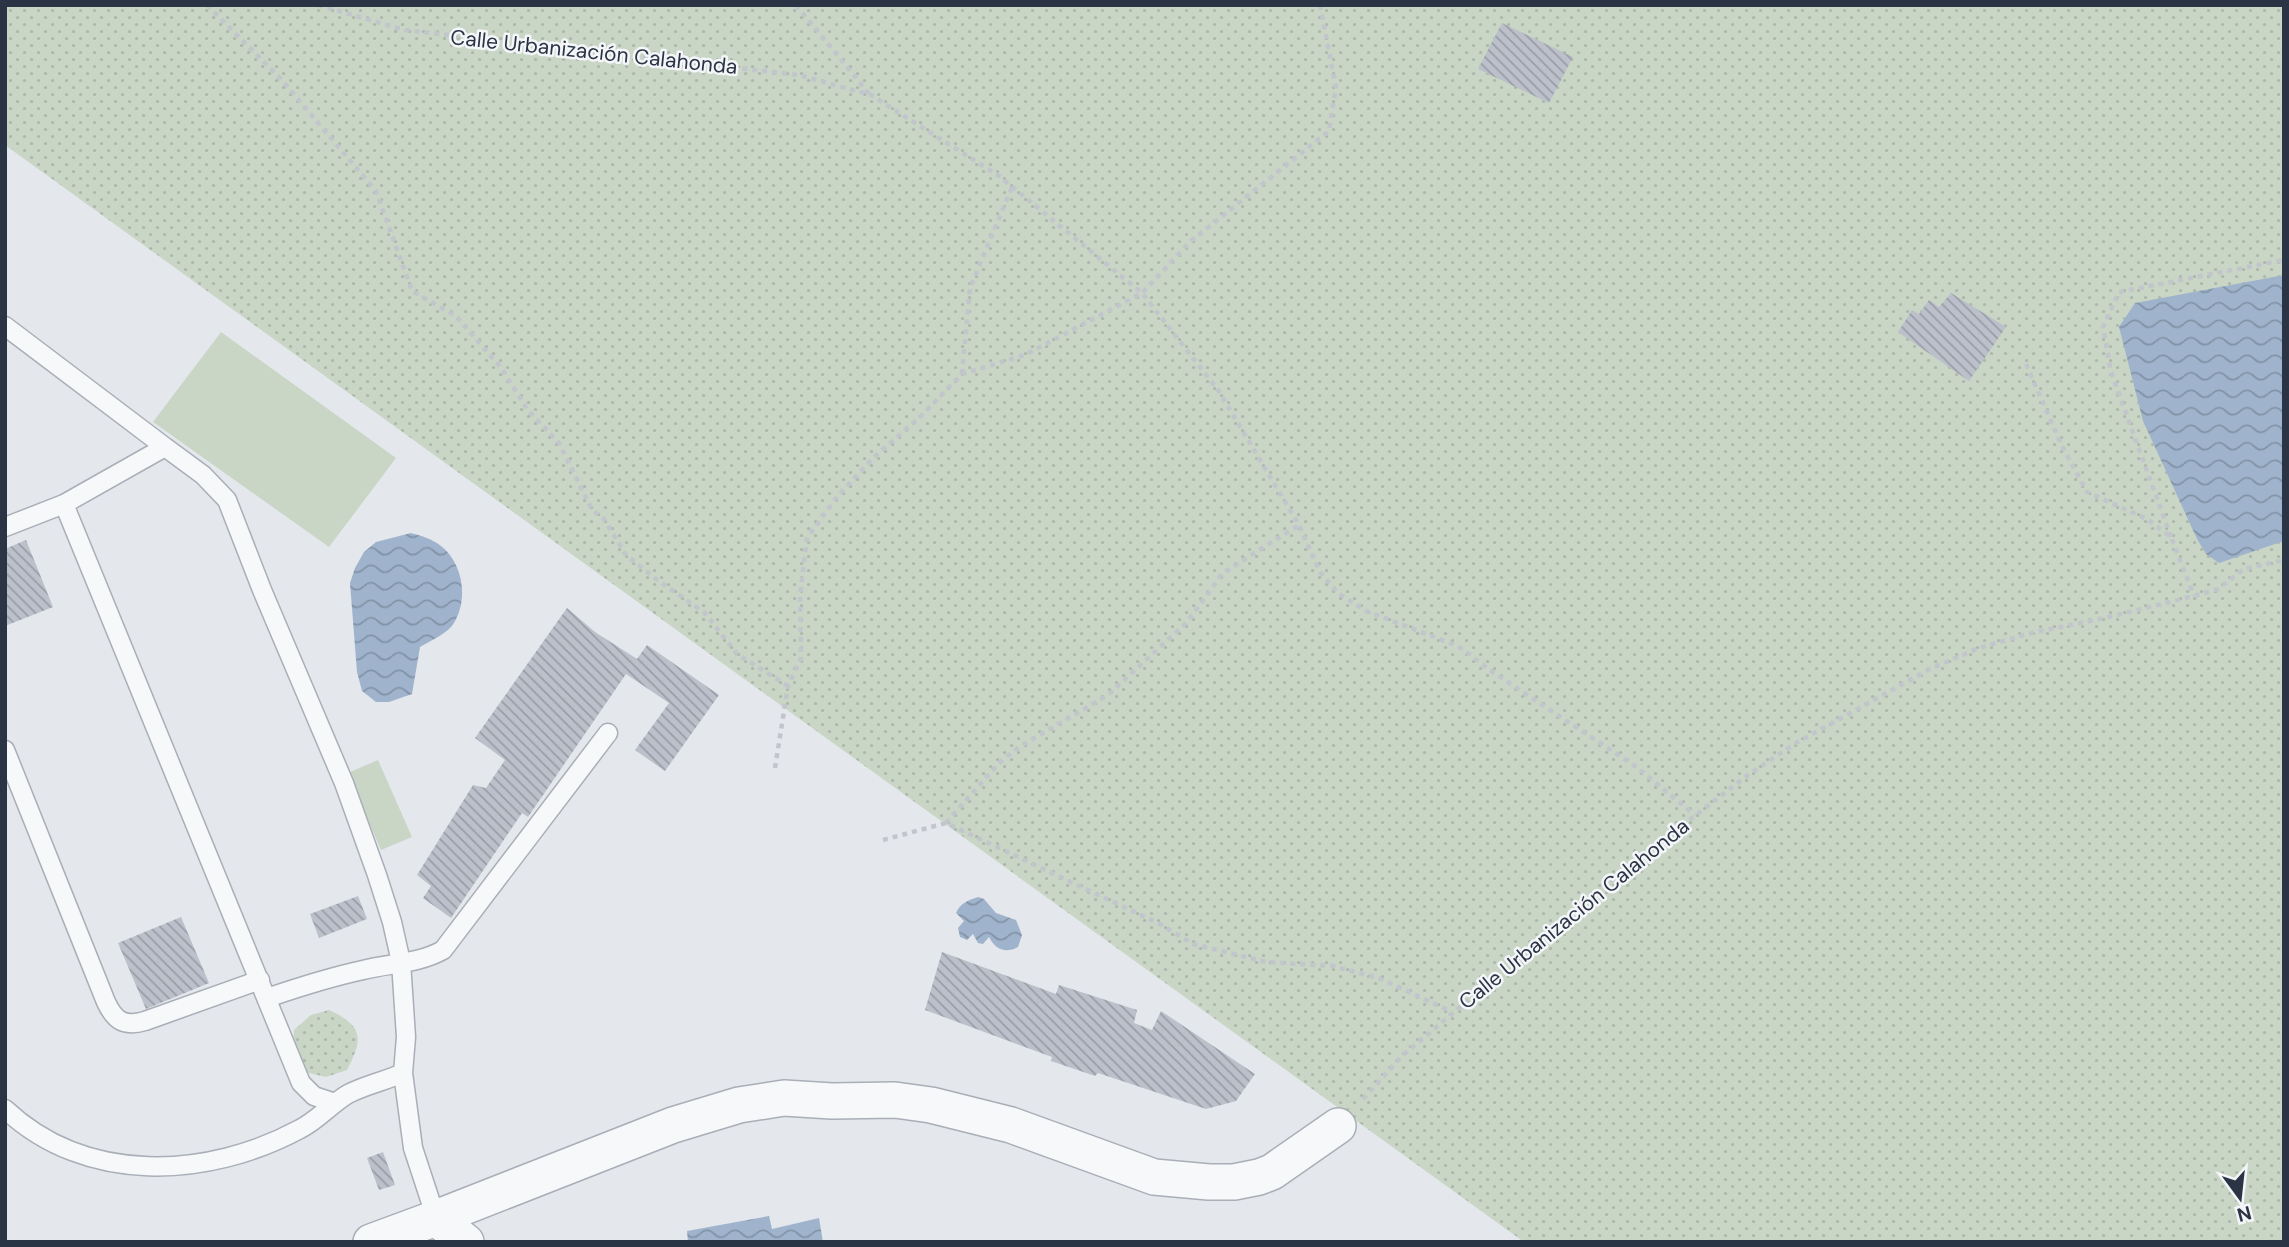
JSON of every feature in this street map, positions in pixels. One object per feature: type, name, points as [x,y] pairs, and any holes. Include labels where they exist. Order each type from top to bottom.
[{"type":"street","points":[[371,1242],[673,1125],[739,1105],[784,1098],[832,1101],[895,1100],[931,1105],[1011,1125],[1154,1177],[1209,1182],[1234,1182],[1265,1174],[1338,1126]]},
{"type":"street","points":[[436,1218],[466,1242]]},
{"type":"lane","points":[[5,326],[203,475],[227,500],[344,783],[392,922],[401,962],[406,1037],[403,1073],[413,1148],[436,1218]]},
{"type":"lane","points":[[8,521],[64,504],[164,447]]},
{"type":"lane","points":[[64,504],[301,1083],[314,1096],[335,1103]]},
{"type":"lane","points":[[267,998],[303,985],[401,962],[428,959],[443,950],[608,733]]},
{"type":"lane","points":[[5,750],[106,1002],[116,1019],[128,1024],[145,1021],[260,980]]},
{"type":"lane","points":[[5,1109],[42,1137],[77,1154],[121,1164],[164,1167],[206,1163],[258,1148],[304,1127],[350,1093],[403,1073]]},
{"type":"path","points":[[206,5],[279,76],[376,191],[412,291],[456,316],[502,369],[527,409],[559,443],[592,510],[604,519],[626,555],[705,613],[737,654],[788,686]]},
{"type":"path","name":"Calle Urbanización Calahonda","points":[[318,5],[405,30],[799,75],[871,96],[999,176],[1142,293],[1217,390],[1299,525],[1321,572],[1338,593],[1366,611],[1458,646],[1494,673],[1635,766],[1695,815]]},
{"type":"path","name":"Calle Urbanización Calahonda","points":[[796,5],[871,96]]},
{"type":"path","points":[[775,768],[788,686],[801,657],[800,596],[807,538],[837,497],[874,457],[919,418],[962,374],[1025,355],[1142,293],[1191,242],[1329,131],[1336,87],[1320,5]]},
{"type":"path","points":[[962,374],[970,288],[1012,187]]},
{"type":"path","points":[[2194,596],[2111,372],[2103,327],[2119,292],[2284,260]]},
{"type":"path","points":[[2026,364],[2062,446],[2087,492],[2147,519],[2171,537]]},
{"type":"path","points":[[883,840],[946,823],[998,764],[1019,747],[1108,695],[1187,622],[1223,573],[1299,525]]},
{"type":"path","name":"Calle Urbanización Calahonda","points":[[1338,1126],[1403,1055],[1452,1012],[1609,882],[1748,775],[1796,743],[1930,669],[1979,648],[2031,632],[2105,618],[2194,596],[2218,589],[2244,569],[2284,560]]},
{"type":"path","name":"Calle Urbanización Calahonda","points":[[946,823],[1160,924],[1193,944],[1266,962],[1333,966],[1369,975],[1452,1012]]},
{"type":"green space","points":[[5,5],[2284,5],[2284,1242],[1524,1242],[5,145]]},
{"type":"green space","points":[[221,332],[396,458],[329,547],[153,422]]},
{"type":"green space","points":[[378,760],[412,837],[381,850],[348,773]]},
{"type":"green space","points":[[329,1010],[349,1022],[357,1034],[358,1042],[347,1070],[326,1077],[305,1072],[293,1052],[294,1030],[311,1015]]},
{"type":"water","points":[[2284,275],[2284,541],[2219,563],[2206,554],[2197,539],[2143,421],[2119,327],[2135,303]]},
{"type":"water","points":[[411,533],[434,541],[449,554],[462,584],[461,606],[452,626],[420,647],[412,694],[389,702],[376,702],[362,691],[357,672],[350,583],[364,552],[376,542]]},
{"type":"water","points":[[978,897],[984,899],[996,913],[1016,920],[1022,935],[1018,947],[1005,950],[994,945],[989,937],[983,944],[978,943],[973,934],[967,940],[960,937],[958,928],[964,921],[956,913],[962,904]]},
{"type":"water","points":[[769,1216],[772,1229],[819,1218],[823,1242],[688,1242],[687,1231]]},
{"type":"building","points":[[1502,23],[1573,57],[1549,103],[1478,69]]},
{"type":"building","points":[[1951,293],[2006,327],[1969,381],[1898,332],[1912,310],[1919,314],[1929,300],[1939,307]]},
{"type":"building","points":[[26,540],[53,607],[5,626],[5,549]]},
{"type":"building","points":[[567,608],[595,632],[637,659],[647,645],[719,695],[665,771],[635,750],[669,703],[626,674],[528,817],[522,813],[451,918],[423,898],[431,886],[417,875],[473,785],[486,788],[505,760],[475,738]]},
{"type":"building","points":[[358,896],[367,919],[319,938],[310,914]]},
{"type":"building","points":[[181,917],[209,983],[146,1009],[118,943]]},
{"type":"building","points":[[942,952],[1056,994],[1059,985],[1137,1010],[1134,1023],[1152,1030],[1161,1011],[1255,1074],[1236,1101],[1206,1109],[1098,1073],[1095,1076],[1051,1061],[1052,1057],[925,1010]]},
{"type":"building","points":[[383,1152],[395,1185],[379,1190],[367,1158]]}]
